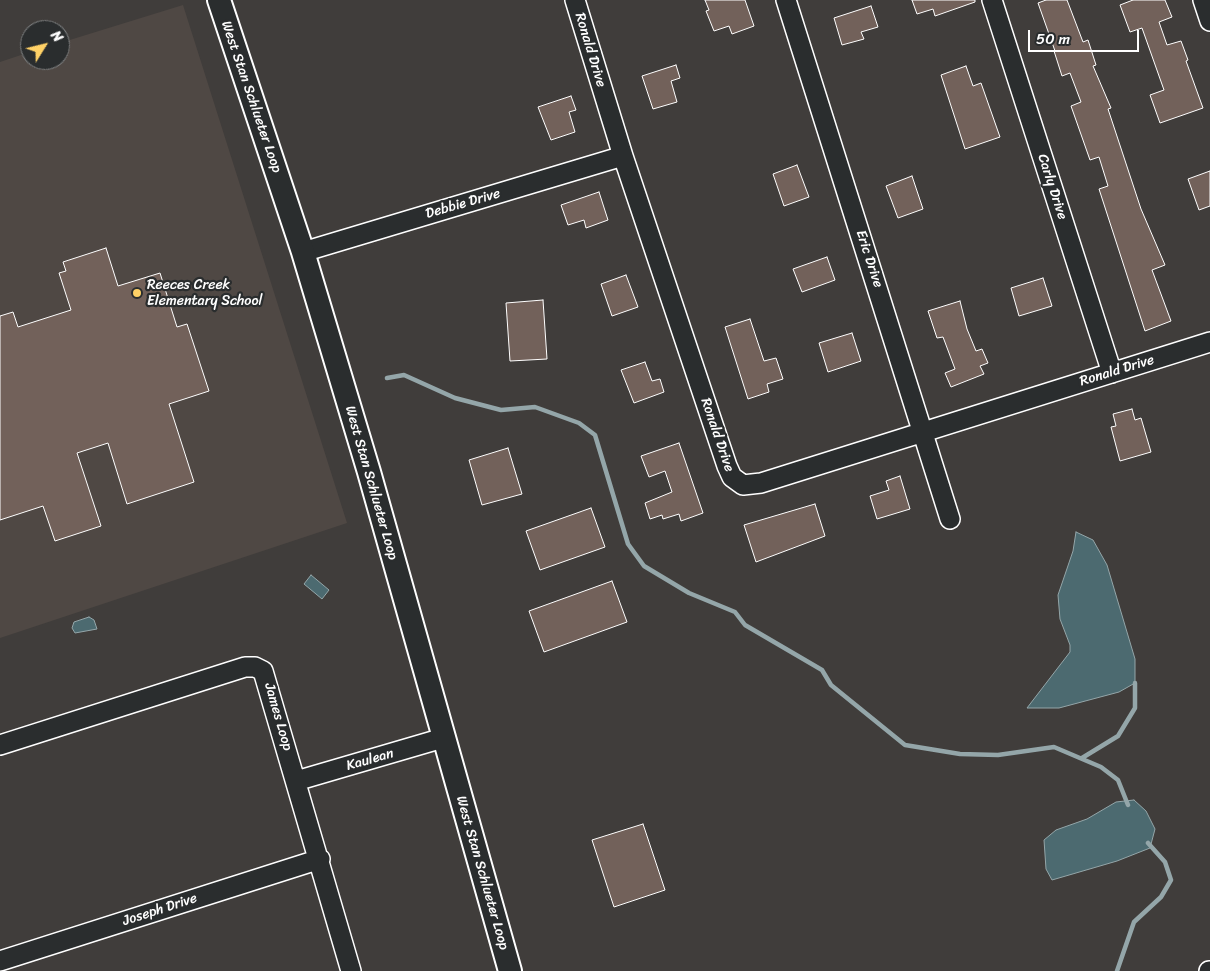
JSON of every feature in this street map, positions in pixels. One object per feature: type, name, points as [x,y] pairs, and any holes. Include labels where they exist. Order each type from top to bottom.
[{"type":"main road","name":"West Stan Schlueter Loop","points":[[219,0],[303,252],[425,666],[443,738],[510,971]]},
{"type":"street","name":"Ronald Drive","points":[[575,0],[623,156],[732,477],[743,485],[761,483],[1210,342]]},
{"type":"street","name":"Eric Drive","points":[[786,0],[950,519]]},
{"type":"street","name":"Carly Drive","points":[[992,0],[1112,373]]},
{"type":"street","points":[[1204,0],[1210,21]]},
{"type":"street","name":"Debbie Drive","points":[[303,252],[623,156]]},
{"type":"street","name":"James Loop","points":[[0,745],[245,667],[255,667],[264,671],[352,971]]},
{"type":"street","name":"Kaulean","points":[[296,781],[443,738]]},
{"type":"street","name":"Joseph Drive","points":[[0,961],[320,859]]},
{"type":"shaded area","name":"Reeces Creek Elementary School","points":[[183,5],[347,523],[0,638],[0,62],[20,55],[20,70],[70,70],[70,40]]},
{"type":"water","points":[[1076,532],[1093,540],[1107,565],[1135,659],[1135,683],[1119,692],[1059,708],[1027,708],[1070,652],[1070,645],[1060,619],[1058,595],[1073,551]]},
{"type":"water","points":[[311,575],[329,590],[322,599],[304,584]]},
{"type":"water","points":[[89,617],[94,620],[97,629],[75,633],[72,628],[74,622]]},
{"type":"water","points":[[1134,800],[1146,811],[1155,829],[1150,848],[1117,861],[1052,880],[1046,869],[1044,840],[1056,830],[1087,819],[1116,802]]},
{"type":"building","points":[[705,0],[745,0],[754,26],[732,34],[729,26],[714,31],[706,11],[709,10]]},
{"type":"building","points":[[912,0],[975,0],[975,2],[935,16],[933,9],[917,14]]},
{"type":"building","points":[[1046,0],[1067,0],[1083,42],[1088,40],[1096,65],[1093,66],[1111,108],[1108,109],[1141,209],[1165,265],[1152,270],[1171,321],[1145,331],[1099,189],[1108,186],[1099,157],[1090,160],[1071,106],[1081,102],[1070,73],[1062,76],[1038,3]]},
{"type":"building","points":[[1133,0],[1165,0],[1172,17],[1159,22],[1167,45],[1181,41],[1203,108],[1160,123],[1150,95],[1164,90],[1142,28],[1130,32],[1120,5]]},
{"type":"building","points":[[871,6],[878,27],[861,32],[864,39],[842,45],[834,18]]},
{"type":"building","points":[[676,65],[680,78],[671,81],[677,102],[653,109],[642,76]]},
{"type":"building","points":[[966,66],[973,86],[981,83],[1000,137],[965,149],[941,75]]},
{"type":"building","points":[[571,96],[576,110],[569,112],[575,132],[551,140],[538,107]]},
{"type":"building","points":[[797,165],[809,197],[784,206],[773,174]]},
{"type":"building","points":[[1210,171],[1210,206],[1199,210],[1188,179]]},
{"type":"building","points":[[912,176],[923,209],[898,218],[886,186]]},
{"type":"building","points":[[599,192],[608,220],[586,228],[584,220],[568,225],[561,205]]},
{"type":"building","points":[[106,248],[118,286],[160,273],[177,327],[187,324],[209,391],[169,404],[194,482],[127,504],[108,443],[77,453],[101,526],[55,541],[43,506],[0,520],[0,316],[13,312],[18,327],[71,310],[59,273],[66,271],[63,262]]},
{"type":"building","points":[[827,257],[835,280],[802,292],[793,269]]},
{"type":"building","points":[[626,275],[638,307],[612,316],[601,284]]},
{"type":"building","points":[[1043,278],[1052,306],[1019,316],[1011,288]]},
{"type":"building","points":[[543,300],[547,359],[510,361],[506,303]]},
{"type":"building","points":[[960,301],[967,329],[976,351],[982,349],[988,363],[980,366],[984,374],[951,387],[945,373],[955,369],[943,337],[937,338],[928,311]]},
{"type":"building","points":[[750,319],[764,361],[776,358],[783,379],[767,384],[769,392],[748,399],[725,327]]},
{"type":"building","points":[[852,333],[861,361],[828,372],[819,343]]},
{"type":"building","points":[[645,362],[652,381],[660,379],[664,392],[634,403],[621,370]]},
{"type":"building","points":[[1132,409],[1135,420],[1141,418],[1151,452],[1120,461],[1111,427],[1116,426],[1113,414]]},
{"type":"building","points":[[679,443],[703,513],[681,521],[679,514],[663,519],[662,515],[650,519],[645,503],[672,492],[665,471],[649,477],[641,456]]},
{"type":"building","points":[[508,448],[522,494],[482,505],[469,460]]},
{"type":"building","points":[[900,476],[910,509],[877,519],[870,496],[889,490],[886,481]]},
{"type":"building","points":[[815,504],[825,536],[756,562],[744,525]]},
{"type":"building","points":[[591,508],[605,547],[540,570],[526,531]]},
{"type":"building","points":[[612,581],[627,622],[544,652],[529,611]]},
{"type":"building","points":[[643,824],[665,890],[614,907],[592,840]]},
{"type":"waterway","points":[[387,378],[404,375],[455,398],[501,410],[535,407],[579,423],[595,435],[628,544],[644,566],[689,593],[735,612],[745,625],[822,670],[831,685],[905,745],[960,754],[998,755],[1054,747],[1101,767],[1118,780],[1128,805]]},
{"type":"waterway","points":[[1082,758],[1118,736],[1135,708],[1135,683]]},
{"type":"waterway","points":[[1117,971],[1134,922],[1161,897],[1171,880],[1165,862],[1148,843]]},
{"type":"place","name":"Reeces Creek Elementary School","points":[[137,293]]}]
